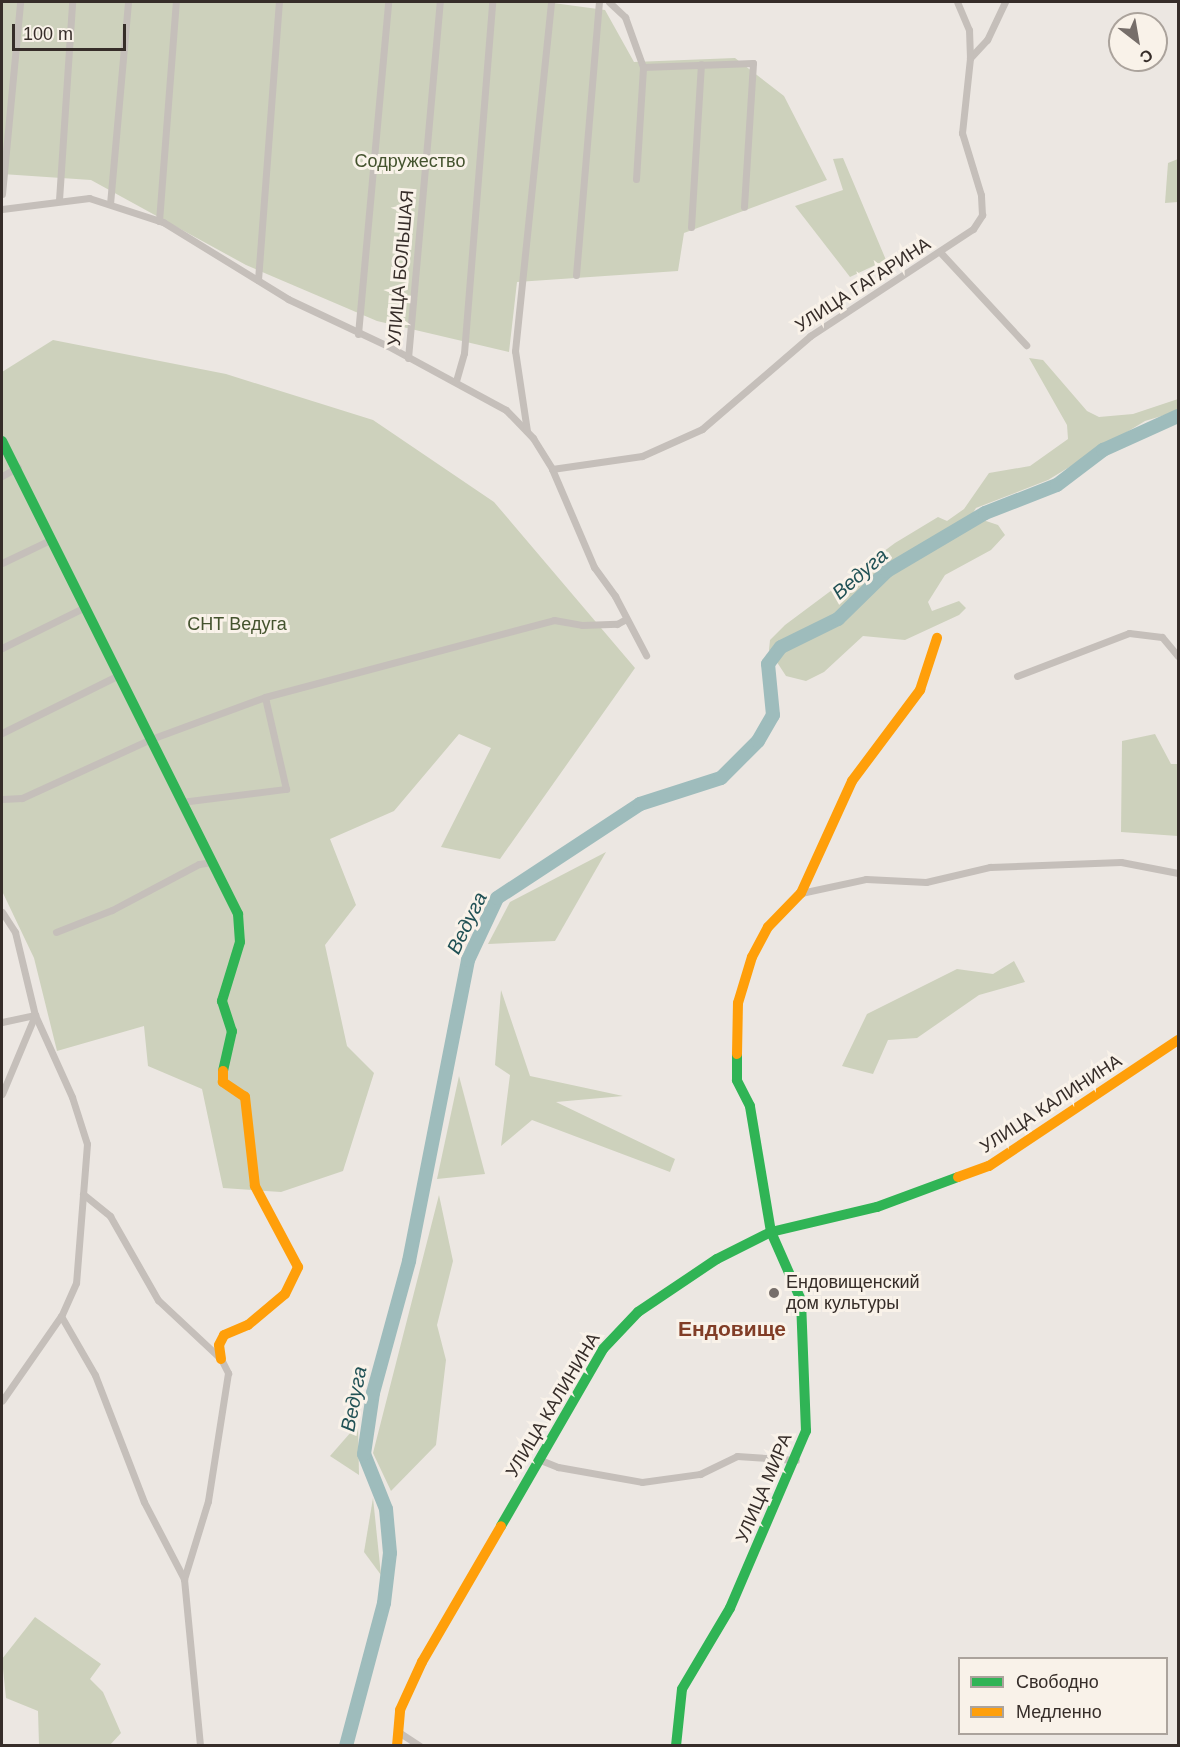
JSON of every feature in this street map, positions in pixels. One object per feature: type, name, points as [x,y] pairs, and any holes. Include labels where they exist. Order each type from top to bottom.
[{"type":"street","points":[[2,194],[20,2]]},
{"type":"street","points":[[59,200],[72,2]]},
{"type":"street","points":[[110,204],[128,2]]},
{"type":"street","points":[[159,221],[176,2]]},
{"type":"street","points":[[258,280],[279,2]]},
{"type":"street","points":[[358,334],[388,2]]},
{"type":"street","name":"УЛИЦА БОЛЬШАЯ","points":[[408,358],[440,2]]},
{"type":"street","points":[[456,381],[464,353],[492,2]]},
{"type":"street","points":[[528,433],[515,351],[551,2]]},
{"type":"street","points":[[576,275],[599,2]]},
{"type":"street","points":[[609,2],[625,17],[643,67],[636,179]]},
{"type":"street","name":"УЛИЦА ГАГАРИНА","points":[[552,469],[642,456],[702,429],[810,336],[973,229],[982,215],[962,134],[970,58],[969,30],[957,2]]},
{"type":"street","points":[[970,58],[987,40],[1005,2]]},
{"type":"street","points":[[643,67],[700,63],[753,63],[744,207]]},
{"type":"street","points":[[691,227],[700,63]]},
{"type":"street","points":[[2,209],[89,198],[159,221],[258,280],[358,334],[456,381],[506,410],[528,433],[552,469],[594,567],[646,655]]},
{"type":"street","points":[[940,252],[1026,345]]},
{"type":"street","points":[[2,441],[18,467],[50,540],[212,862],[239,926],[240,942],[222,1001],[232,1031],[222,1075],[223,1082],[245,1097],[255,1186],[298,1267],[285,1294],[248,1325],[224,1335],[219,1345],[220,1359],[228,1380],[202,1526],[184,1579]]},
{"type":"street","points":[[2,476],[18,467]]},
{"type":"street","points":[[2,563],[50,540]]},
{"type":"street","points":[[2,648],[85,607]]},
{"type":"street","points":[[2,799],[22,798],[151,739],[265,697],[554,620],[582,625],[618,624],[626,619]]},
{"type":"street","points":[[1017,676],[1129,633],[1162,637],[1179,656]]},
{"type":"street","name":"УЛИЦА МИРА","points":[[676,1746],[682,1689],[691,1668],[730,1608],[796,1460],[806,1431],[801,1300],[771,1232],[750,1106],[737,1080],[734,1024],[752,957],[768,927],[801,893],[852,781],[894,730],[920,690],[937,638]]},
{"type":"street","points":[[2,732],[119,675]]},
{"type":"street","points":[[182,802],[285,789],[265,697]]},
{"type":"street","points":[[56,932],[212,862]]},
{"type":"street","points":[[801,893],[866,879],[926,882],[990,867],[1120,862],[1179,873]]},
{"type":"street","points":[[2,912],[15,932],[35,1015],[87,1144],[76,1283],[61,1316],[2,1401]]},
{"type":"street","points":[[2,1022],[35,1015]]},
{"type":"street","points":[[2,1094],[35,1015]]},
{"type":"street","name":"УЛИЦА КАЛИНИНА","points":[[397,1746],[400,1732],[400,1710],[422,1662],[537,1459],[619,1329],[676,1284],[771,1232],[888,1203],[989,1166],[1179,1040]]},
{"type":"street","points":[[83,1194],[110,1216],[158,1300],[220,1359]]},
{"type":"street","points":[[61,1316],[95,1375],[148,1512],[184,1579],[200,1746]]},
{"type":"street","points":[[537,1459],[558,1467],[642,1482],[700,1474],[737,1456],[796,1460]]},
{"type":"street","points":[[400,1732],[420,1746]]},
{"type":"green space","name":"Содружество","points":[[2,2],[546,2],[605,10],[634,62],[735,58],[784,96],[827,180],[684,233],[678,271],[517,282],[509,352],[377,321],[246,265],[91,180],[2,174]]},
{"type":"green space","points":[[843,158],[886,260],[850,277],[795,206],[843,190],[833,159]]},
{"type":"green space","points":[[1178,159],[1178,202],[1165,203],[1168,163]]},
{"type":"green space","name":"СНТ Ведуга","points":[[53,340],[226,374],[373,420],[494,502],[635,668],[500,859],[441,847],[491,748],[459,734],[394,811],[330,839],[356,905],[325,945],[347,1046],[374,1073],[343,1171],[281,1192],[223,1188],[202,1089],[148,1066],[144,1026],[57,1051],[34,958],[2,891],[2,372]]},
{"type":"green space","points":[[1029,358],[1043,360],[1087,411],[1099,417],[1133,414],[1178,399],[1178,411],[1145,421],[1048,480],[976,508],[971,516],[998,525],[1005,535],[991,550],[945,575],[928,602],[932,611],[959,601],[966,608],[959,615],[905,640],[863,636],[824,672],[806,681],[786,676],[769,650],[770,640],[785,625],[895,543],[938,517],[947,521],[964,509],[989,473],[1030,466],[1068,439],[1067,425]]},
{"type":"green space","points":[[1155,734],[1171,764],[1178,764],[1178,836],[1121,832],[1122,741]]},
{"type":"green space","points":[[606,852],[555,941],[488,944],[510,902]]},
{"type":"green space","points":[[1014,961],[1025,982],[979,995],[917,1038],[888,1040],[873,1074],[842,1066],[867,1014],[957,969],[993,974]]},
{"type":"green space","points":[[501,990],[530,1076],[623,1096],[556,1102],[675,1159],[670,1172],[532,1120],[501,1146],[510,1075],[495,1065]]},
{"type":"green space","points":[[459,1076],[485,1174],[437,1179]]},
{"type":"green space","points":[[439,1195],[453,1261],[437,1325],[446,1360],[436,1445],[391,1491],[373,1453]]},
{"type":"green space","points":[[358,1424],[359,1475],[330,1456]]},
{"type":"green space","points":[[373,1498],[381,1575],[364,1552]]},
{"type":"green space","points":[[35,1617],[101,1664],[90,1679],[103,1692],[121,1733],[110,1745],[39,1745],[38,1711],[6,1698],[2,1659]]},
{"type":"waterway","name":"Ведуга","points":[[346,1746],[384,1603],[390,1553],[386,1509],[364,1454],[373,1393],[409,1261],[468,960],[497,898],[640,804],[721,778],[758,741],[773,715],[768,664],[781,647],[838,619],[887,571],[985,513],[1057,485],[1103,450],[1178,416]]},
{"type":"traffic: fast","points":[[2,441],[238,914],[240,942],[222,1001],[232,1031],[223,1071]]},
{"type":"traffic: fast","points":[[676,1746],[682,1689],[730,1608],[806,1431],[801,1300],[771,1232],[750,1106],[737,1080],[737,1054]]},
{"type":"traffic: fast","points":[[501,1526],[603,1349],[638,1312],[717,1259],[771,1232],[877,1207],[958,1177]]},
{"type":"traffic: slow","points":[[737,1054],[738,1003],[752,957],[768,927],[801,893],[852,781],[920,690],[937,638]]},
{"type":"traffic: slow","points":[[958,1177],[989,1166],[1178,1040]]},
{"type":"traffic: slow","points":[[221,1359],[219,1345],[224,1335],[248,1325],[285,1294],[298,1267],[255,1186],[245,1097],[223,1082],[223,1071]]},
{"type":"traffic: slow","points":[[397,1746],[400,1710],[422,1662],[501,1526]]},
{"type":"place","name":"Ендовищенский дом культуры","points":[[774,1293]]},
{"type":"district","name":"Ендовище","points":[[732,1329]]}]
